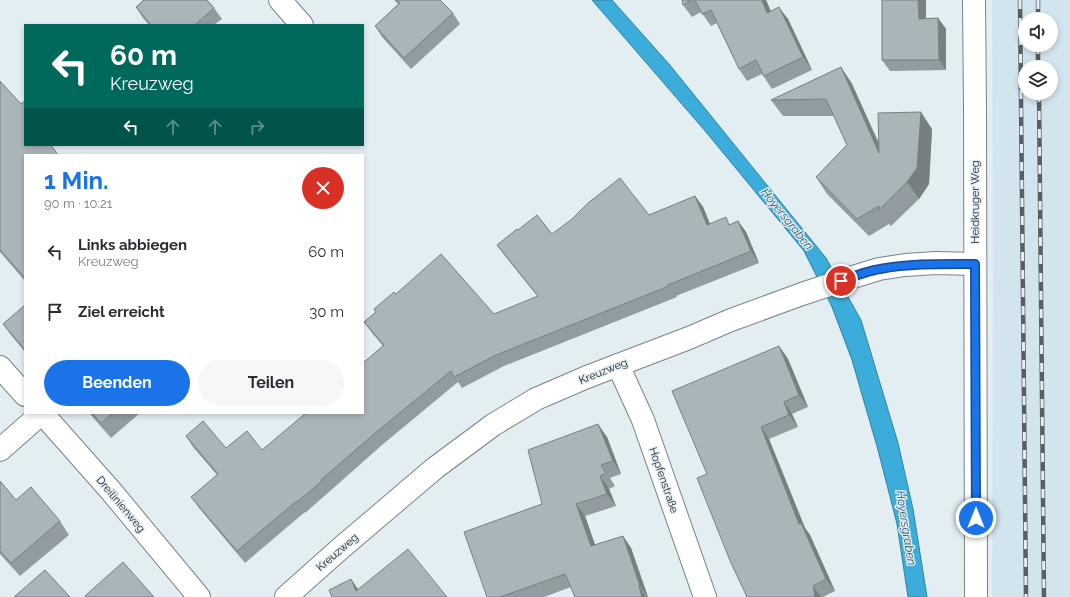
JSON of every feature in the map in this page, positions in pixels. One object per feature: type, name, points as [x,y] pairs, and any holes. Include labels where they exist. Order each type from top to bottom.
[{"type":"street","points":[[280,0],[301,24]]},
{"type":"street","name":"Heidkruger Weg","points":[[974,0],[976,597]]},
{"type":"street","name":"Kreuzweg","points":[[286,597],[435,468],[493,425],[536,400],[587,377],[689,338],[731,320],[853,277],[879,269],[905,265],[975,264]]},
{"type":"street","name":"Hopfenstraße","points":[[618,365],[643,420],[705,597]]},
{"type":"street","points":[[0,367],[24,393]]},
{"type":"street","points":[[0,450],[41,414]]},
{"type":"street","name":"Dreilinienweg","points":[[43,414],[111,491],[199,597]]},
{"type":"shaded area","points":[[992,0],[1070,0],[1070,597],[992,597]]},
{"type":"water","name":"Hoyersgraben","points":[[592,0],[612,0],[669,64],[826,258],[861,320],[898,443],[913,509],[927,597],[908,597],[897,524],[878,450],[852,360],[832,307],[804,251],[706,132]]},
{"type":"building","points":[[144,0],[207,0],[214,8],[196,24],[150,24],[136,7]]},
{"type":"building","points":[[397,0],[440,0],[453,13],[404,58],[375,26],[400,3]]},
{"type":"building","points":[[682,0],[691,0],[683,5]]},
{"type":"building","points":[[695,0],[762,0],[767,13],[779,7],[803,57],[764,76],[756,60],[739,69],[711,10],[702,14]]},
{"type":"building","points":[[882,0],[918,0],[919,19],[938,18],[939,60],[882,60]]},
{"type":"building","points":[[841,67],[879,153],[878,113],[921,112],[917,168],[907,182],[879,210],[879,206],[857,219],[816,177],[847,145],[826,99],[771,100]]},
{"type":"building","points":[[0,81],[21,104],[24,102],[24,146],[52,146],[57,154],[24,154],[24,277],[0,250]]},
{"type":"building","points":[[620,178],[649,215],[695,196],[707,225],[726,217],[729,225],[738,221],[751,251],[668,285],[669,286],[496,355],[454,377],[451,371],[374,434],[321,480],[322,481],[237,551],[191,497],[218,474],[186,436],[203,421],[226,448],[247,431],[262,450],[305,414],[364,414],[364,362],[384,345],[364,322],[376,312],[374,309],[394,292],[396,294],[441,254],[494,314],[538,296],[497,245],[537,215],[552,234],[572,219],[588,203]]},
{"type":"building","points":[[24,306],[24,349],[3,324]]},
{"type":"building","points":[[779,346],[799,395],[784,402],[789,415],[761,427],[799,524],[801,523],[826,579],[813,586],[815,597],[747,597],[731,563],[697,478],[707,474],[672,391]]},
{"type":"building","points":[[93,414],[112,414],[101,423]]},
{"type":"building","points":[[598,424],[613,461],[601,465],[606,473],[600,476],[607,494],[576,504],[591,546],[623,536],[640,586],[642,597],[575,597],[565,574],[500,597],[487,597],[464,532],[542,504],[528,450]]},
{"type":"building","points":[[0,481],[16,500],[31,487],[60,521],[11,563],[0,551]]},
{"type":"building","points":[[408,549],[447,597],[332,597],[329,590],[351,579],[356,591]]},
{"type":"building","points":[[123,562],[154,597],[85,596]]},
{"type":"building","points":[[45,570],[70,597],[14,597]]},
{"type":"railway","points":[[1020,0],[1026,597]]},
{"type":"railway","points":[[1038,0],[1038,12]]},
{"type":"railway","points":[[1038,52],[1038,60]]},
{"type":"railway","points":[[1039,100],[1044,597]]},
{"type":"route","points":[[841,281],[879,269],[905,265],[975,264],[976,518]]}]
